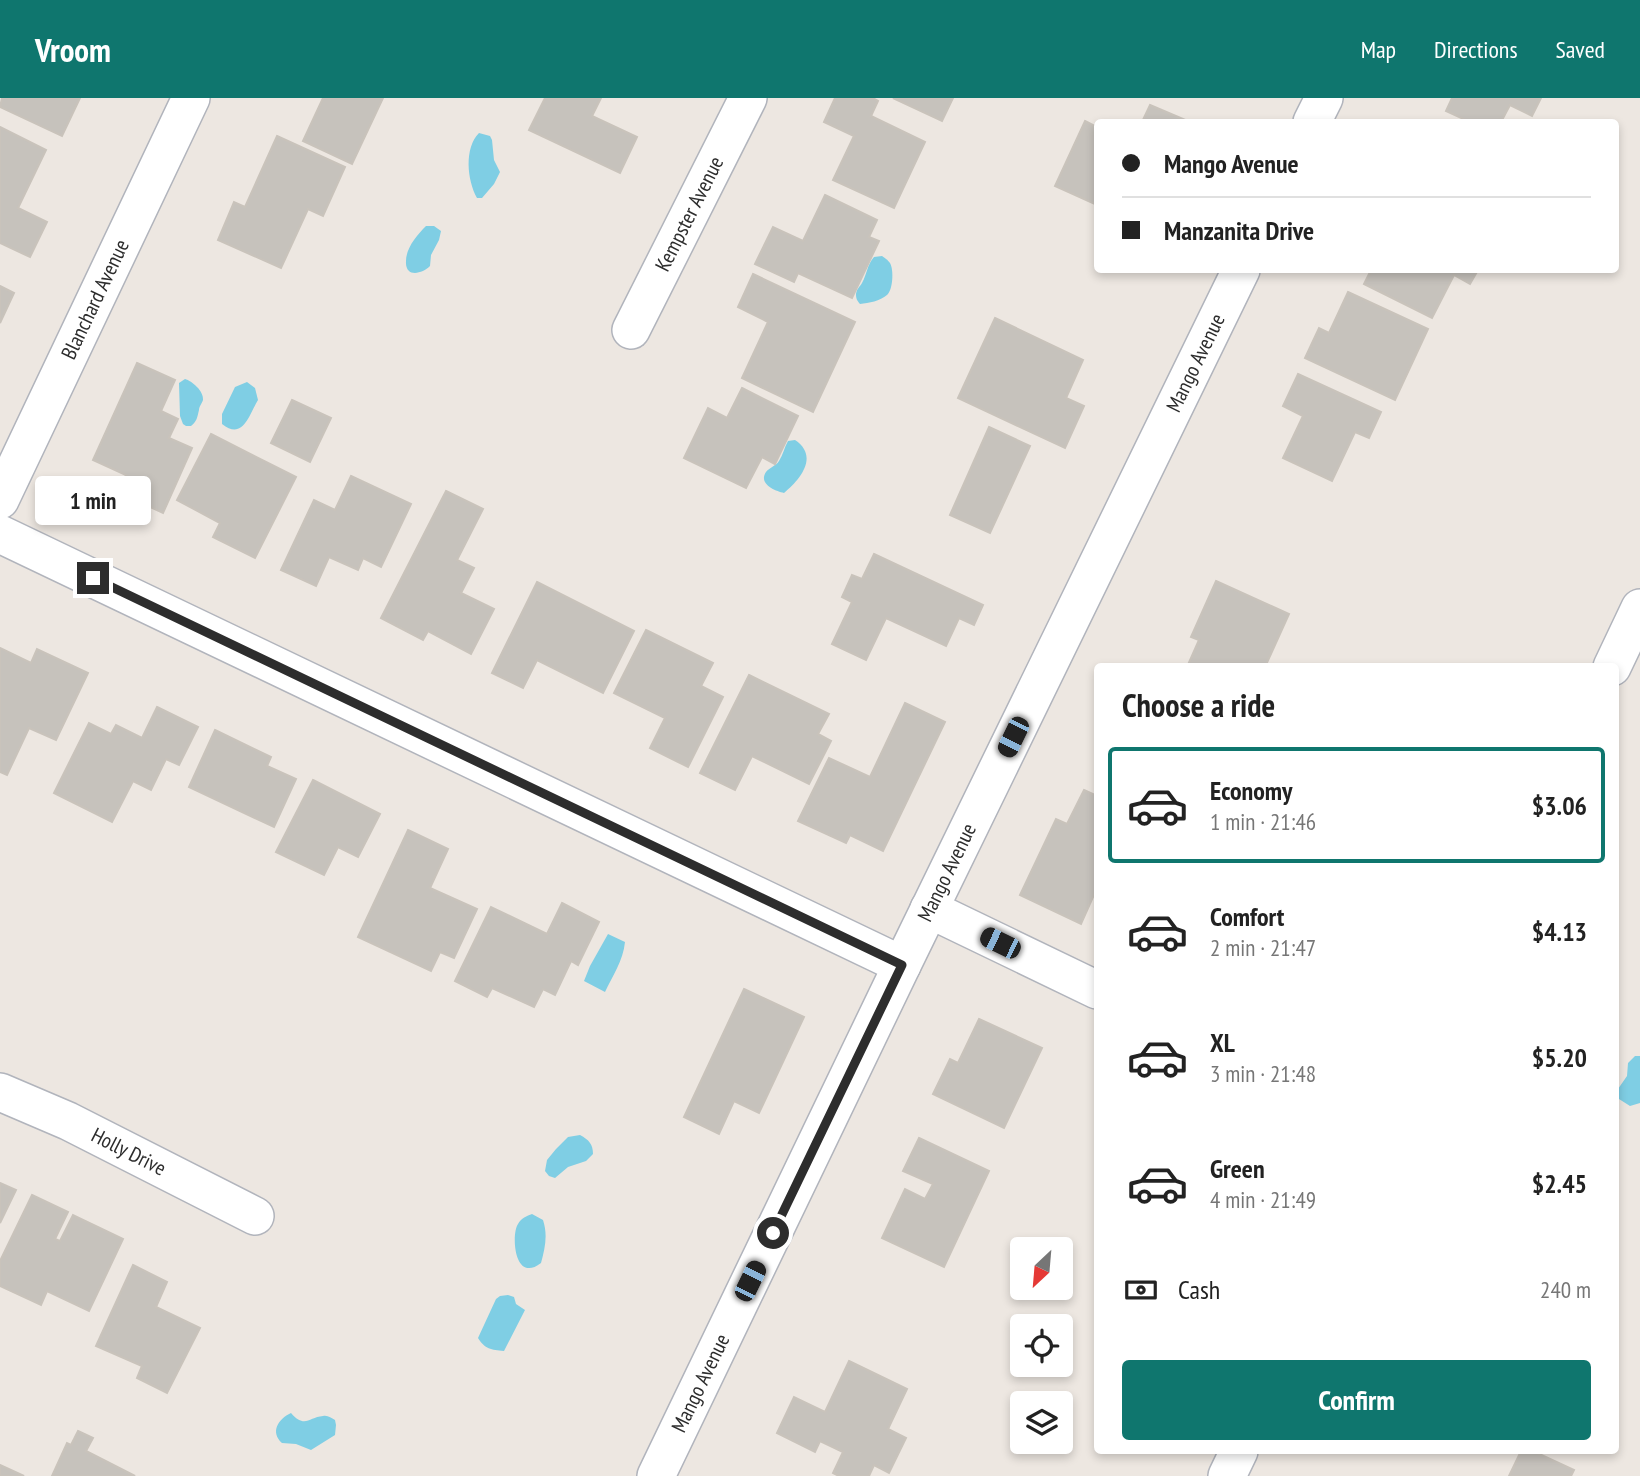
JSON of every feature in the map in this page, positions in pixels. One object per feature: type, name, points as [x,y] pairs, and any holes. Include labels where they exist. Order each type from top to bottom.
[{"type":"street","name":"Blanchard Avenue","points":[[0,500],[191,98]]},
{"type":"street","name":"Kempster Avenue","points":[[631,330],[748,98]]},
{"type":"street","points":[[1314,119],[1324,98]]},
{"type":"street","name":"Mango Avenue","points":[[656,1476],[1240,273]]},
{"type":"street","points":[[0,534],[902,965]]},
{"type":"street","points":[[1614,663],[1640,608]]},
{"type":"street","points":[[929,909],[1094,989]]},
{"type":"street","name":"Holly Drive","points":[[0,1091],[68,1121],[255,1216]]},
{"type":"street","points":[[1227,1476],[1238,1454]]},
{"type":"water","points":[[479,133],[490,136],[494,160],[500,172],[482,198],[477,198],[469,173],[471,147]]},
{"type":"water","points":[[426,226],[434,226],[441,231],[439,240],[431,255],[430,266],[423,271],[411,272],[406,266],[408,251]]},
{"type":"water","points":[[882,256],[890,263],[892,270],[889,292],[878,300],[860,304],[856,294],[868,266],[874,257]]},
{"type":"water","points":[[185,379],[197,387],[203,397],[191,426],[183,424],[180,416],[179,383]]},
{"type":"water","points":[[247,382],[255,388],[258,400],[248,419],[235,430],[222,424],[222,414],[235,387]]},
{"type":"water","points":[[795,440],[806,453],[805,467],[784,493],[776,491],[766,483],[764,476],[779,461],[788,441]]},
{"type":"water","points":[[608,934],[625,942],[620,962],[605,992],[584,981]]},
{"type":"water","points":[[1635,1056],[1640,1056],[1640,1103],[1630,1106],[1619,1099],[1619,1088],[1627,1076],[1628,1063]]},
{"type":"water","points":[[580,1135],[590,1143],[593,1154],[586,1161],[568,1167],[555,1178],[549,1176],[545,1171],[547,1160],[568,1137]]},
{"type":"water","points":[[532,1214],[543,1220],[546,1236],[541,1263],[532,1268],[520,1263],[515,1237],[519,1222]]},
{"type":"water","points":[[508,1295],[514,1297],[516,1304],[525,1310],[504,1351],[486,1347],[478,1338],[496,1299]]},
{"type":"water","points":[[291,1413],[304,1421],[325,1416],[335,1420],[335,1435],[311,1450],[296,1444],[282,1443],[278,1439],[277,1426]]},
{"type":"building","points":[[2,98],[80,98],[62,136],[0,107]]},
{"type":"building","points":[[323,98],[383,98],[352,164],[303,141]]},
{"type":"building","points":[[545,98],[601,98],[592,116],[637,137],[620,173],[529,130]]},
{"type":"building","points":[[835,98],[873,98],[878,101],[871,116],[925,142],[894,208],[833,180],[854,136],[824,122]]},
{"type":"building","points":[[893,98],[953,98],[942,121]]},
{"type":"building","points":[[1452,98],[1541,98],[1532,116],[1510,105],[1503,119],[1463,119],[1446,111]]},
{"type":"building","points":[[1150,105],[1183,119],[1143,119]]},
{"type":"building","points":[[1085,121],[1094,126],[1094,204],[1055,186]]},
{"type":"building","points":[[0,127],[46,150],[18,208],[47,222],[30,257],[0,243]]},
{"type":"building","points":[[277,136],[345,167],[323,216],[308,209],[281,268],[218,240],[234,202],[245,207]]},
{"type":"building","points":[[825,195],[877,220],[869,237],[879,241],[852,298],[798,273],[794,282],[755,264],[773,227],[803,241]]},
{"type":"building","points":[[1370,273],[1476,273],[1470,284],[1454,275],[1432,318],[1364,284]]},
{"type":"building","points":[[753,274],[855,322],[813,412],[742,378],[768,322],[738,307]]},
{"type":"building","points":[[0,286],[14,293],[0,323]]},
{"type":"building","points":[[1348,292],[1428,329],[1395,400],[1305,358],[1319,328],[1329,333]]},
{"type":"building","points":[[995,318],[1083,360],[1066,398],[1084,406],[1065,448],[958,398]]},
{"type":"building","points":[[137,363],[175,380],[161,411],[178,419],[169,438],[192,448],[163,513],[118,492],[126,475],[93,460]]},
{"type":"building","points":[[1298,374],[1381,412],[1369,438],[1355,432],[1332,481],[1283,458],[1303,416],[1283,406]]},
{"type":"building","points":[[742,388],[798,416],[775,464],[762,457],[746,488],[684,458],[708,408],[727,418]]},
{"type":"building","points":[[292,400],[331,418],[310,462],[271,443]]},
{"type":"building","points":[[989,427],[1030,446],[990,533],[950,515]]},
{"type":"building","points":[[211,434],[296,477],[255,558],[213,537],[220,523],[177,500]]},
{"type":"building","points":[[351,476],[411,504],[381,567],[363,558],[358,570],[329,557],[316,586],[281,570],[314,500],[335,510]]},
{"type":"building","points":[[446,491],[483,509],[457,560],[474,568],[461,593],[494,609],[471,654],[428,631],[423,640],[381,618]]},
{"type":"building","points":[[874,554],[983,605],[974,625],[959,618],[946,646],[886,618],[866,660],[832,644],[852,602],[842,597],[852,575],[862,579]]},
{"type":"building","points":[[1216,581],[1289,614],[1267,663],[1189,663],[1199,640],[1191,637]]},
{"type":"building","points":[[537,582],[634,631],[603,693],[537,660],[523,688],[492,673]]},
{"type":"building","points":[[646,630],[713,663],[701,686],[723,697],[688,767],[650,748],[665,718],[614,693]]},
{"type":"building","points":[[0,648],[31,663],[37,649],[88,673],[56,740],[29,728],[7,775],[0,772]]},
{"type":"building","points":[[749,675],[829,714],[818,734],[831,741],[809,784],[752,756],[735,790],[700,773]]},
{"type":"building","points":[[905,703],[945,722],[883,851],[850,835],[846,843],[798,821],[829,758],[870,777]]},
{"type":"building","points":[[157,707],[198,727],[179,765],[166,759],[151,790],[133,781],[112,822],[54,793],[89,723],[111,734],[116,725],[142,738]]},
{"type":"building","points":[[215,730],[271,757],[267,766],[296,779],[274,827],[189,787]]},
{"type":"building","points":[[313,780],[380,814],[358,857],[338,847],[324,875],[276,852]]},
{"type":"building","points":[[1084,790],[1094,795],[1094,895],[1081,924],[1020,895],[1056,819],[1067,824]]},
{"type":"building","points":[[408,830],[448,849],[430,888],[477,909],[454,958],[440,952],[431,971],[358,937]]},
{"type":"building","points":[[562,903],[599,922],[578,965],[571,961],[555,995],[543,989],[534,1007],[492,988],[487,997],[455,981],[491,907],[547,934]]},
{"type":"building","points":[[744,989],[804,1017],[759,1113],[734,1101],[719,1134],[684,1117]]},
{"type":"building","points":[[979,1019],[1042,1048],[1004,1128],[933,1094],[950,1059],[958,1063]]},
{"type":"building","points":[[919,1138],[989,1171],[944,1267],[882,1238],[905,1189],[925,1199],[933,1184],[903,1171]]},
{"type":"building","points":[[0,1183],[16,1190],[0,1223]]},
{"type":"building","points":[[32,1195],[68,1212],[55,1239],[60,1241],[73,1215],[123,1239],[89,1311],[47,1291],[41,1305],[0,1286],[0,1261]]},
{"type":"building","points":[[133,1265],[167,1282],[156,1307],[200,1328],[167,1393],[137,1378],[142,1366],[96,1346]]},
{"type":"building","points":[[849,1361],[907,1389],[888,1429],[906,1438],[889,1473],[874,1465],[869,1476],[839,1476],[833,1473],[843,1452],[820,1441],[815,1452],[777,1433],[794,1397],[825,1412]]},
{"type":"building","points":[[78,1431],[93,1438],[86,1451],[135,1476],[52,1476],[67,1443],[71,1445]]},
{"type":"building","points":[[1520,1454],[1539,1454],[1574,1470],[1571,1476],[1509,1476]]},
{"type":"building","points":[[0,1465],[24,1476],[0,1476]]},
{"type":"route","points":[[93,578],[902,965],[773,1233]]}]
